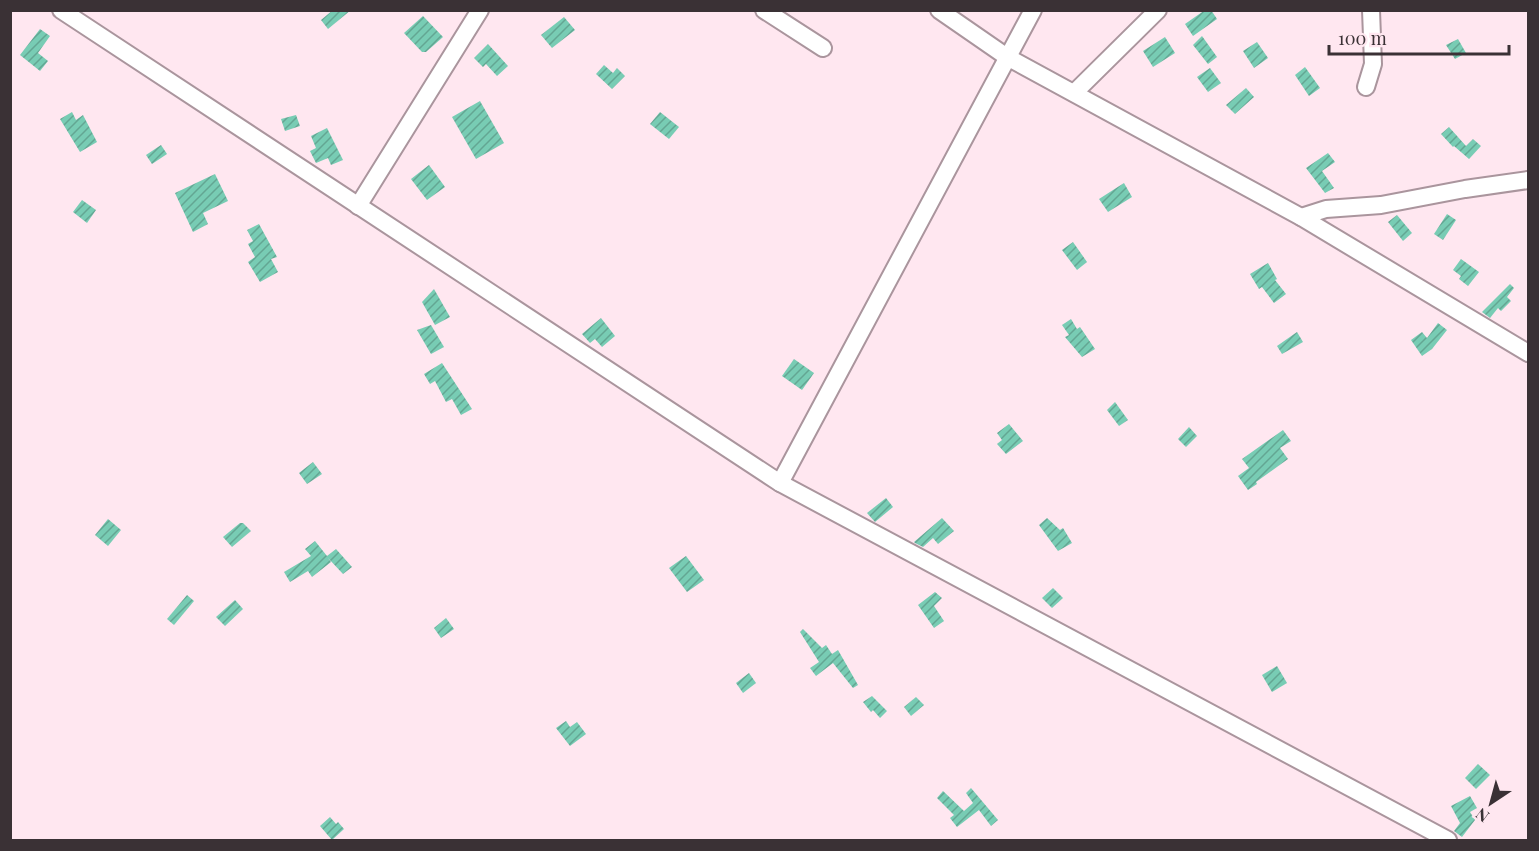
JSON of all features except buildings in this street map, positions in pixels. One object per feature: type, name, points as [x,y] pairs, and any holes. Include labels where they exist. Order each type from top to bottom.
[{"type":"street","points":[[61,10],[780,483],[1448,840]]},
{"type":"street","points":[[358,206],[480,10]]},
{"type":"street","points":[[764,10],[823,48]]},
{"type":"street","points":[[939,10],[1007,57],[1301,217],[1528,353]]},
{"type":"street","points":[[780,483],[1033,10]]},
{"type":"street","points":[[1074,93],[1158,10]]},
{"type":"street","points":[[1366,87],[1373,64],[1371,10]]},
{"type":"street","points":[[1301,217],[1326,209],[1381,205],[1528,180]]}]
